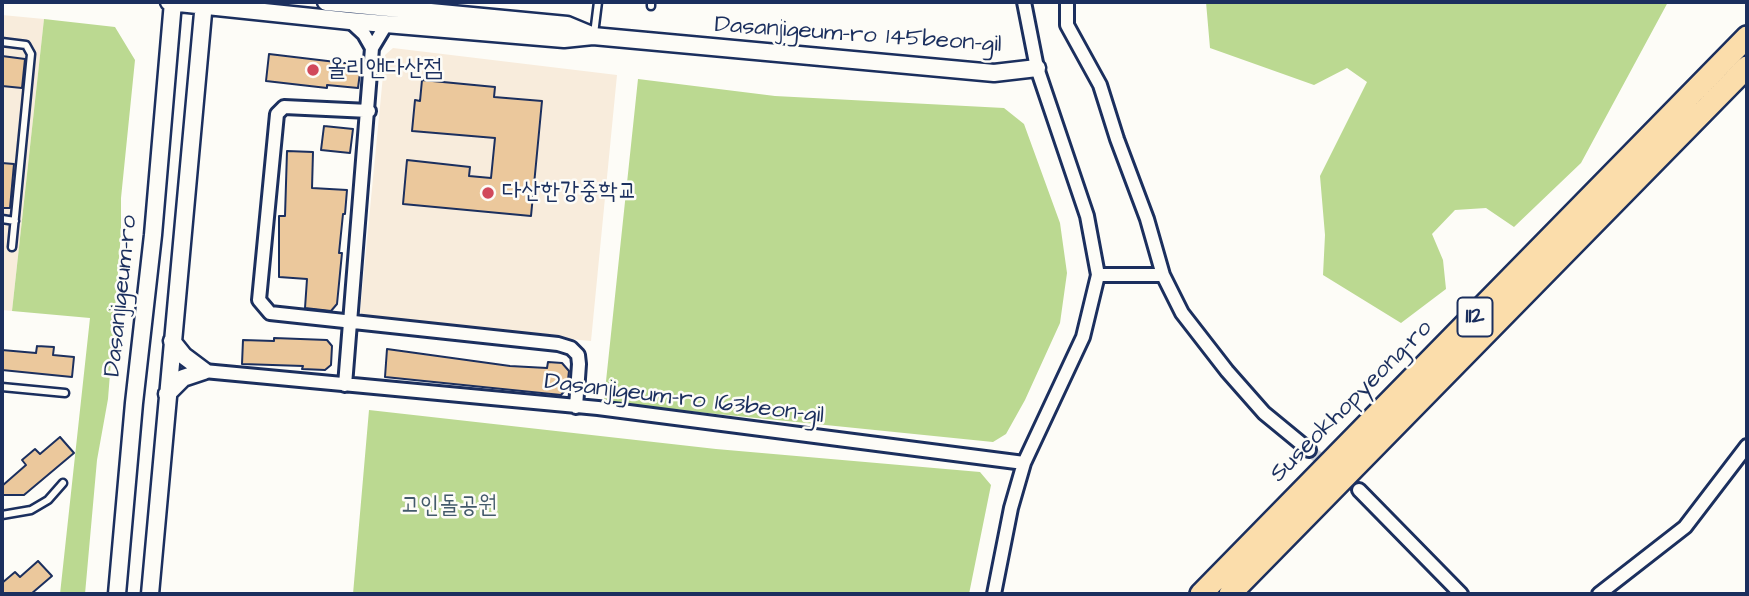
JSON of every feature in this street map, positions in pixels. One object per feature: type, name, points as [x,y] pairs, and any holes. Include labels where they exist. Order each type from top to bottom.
[{"type":"highway","name":"Suseokhopyeong-ro","points":[[1201,594],[1747,37]]},
{"type":"highway","name":"Suseokhopyeong-ro","points":[[1230,594],[1747,67]]},
{"type":"street","name":"Dasanjigeum-ro 145beon-gil","points":[[172,2],[565,39],[593,36],[994,73],[1037,68]]},
{"type":"street","name":"Dasanjigeum-ro","points":[[117,594],[172,2]]},
{"type":"street","name":"Dasanjigeum-ro 145beon-gil","points":[[326,2],[567,25],[593,36]]},
{"type":"street","points":[[994,594],[1024,463],[1083,337],[1098,275],[1087,215],[1037,68],[1024,2]]},
{"type":"street","points":[[1067,2],[1067,24],[1100,85],[1147,219],[1163,275],[1182,313],[1264,413],[1309,450]]},
{"type":"street","points":[[150,594],[204,4]]},
{"type":"street","points":[[350,20],[364,34],[372,48]]},
{"type":"street","points":[[345,385],[372,48],[387,23]]},
{"type":"street","points":[[369,111],[284,107],[277,114],[259,300],[270,313],[558,344],[571,348],[578,355],[579,363],[576,407]]},
{"type":"street","points":[[1098,275],[1163,275]]},
{"type":"street","points":[[172,341],[184,356],[204,370]]},
{"type":"street","points":[[167,394],[183,378],[204,370]]},
{"type":"street","name":"Dasanjigeum-ro 163beon-gil","points":[[204,370],[598,408],[1024,463]]},
{"type":"street","points":[[1599,594],[1685,527],[1747,446]]},
{"type":"street","points":[[1359,490],[1461,594]]},
{"type":"lane","points":[[593,36],[598,2]]},
{"type":"lane","points":[[2,43],[26,45],[31,54],[12,247]]},
{"type":"lane","points":[[2,219],[15,220]]},
{"type":"lane","points":[[2,387],[65,393]]},
{"type":"lane","points":[[2,515],[31,510],[48,500],[63,483]]},
{"type":"shaded area","points":[[2,15],[44,19],[12,311],[2,310]]},
{"type":"shaded area","name":"다산한강중학교","points":[[393,48],[617,75],[591,341],[367,321],[360,312],[385,55]]},
{"type":"green space","points":[[1206,2],[1668,2],[1581,163],[1514,227],[1486,208],[1455,210],[1432,234],[1443,260],[1446,289],[1401,323],[1323,275],[1325,235],[1320,176],[1367,82],[1347,68],[1314,85],[1210,48]]},
{"type":"green space","points":[[44,19],[115,27],[135,60],[121,198],[121,233],[108,399],[97,460],[85,594],[60,594],[90,318],[12,311]]},
{"type":"green space","points":[[638,79],[775,96],[1004,108],[1024,124],[1060,223],[1067,273],[1060,323],[1025,400],[1006,434],[993,442],[609,403],[604,400]]},
{"type":"green space","name":"고인돌공원","points":[[369,410],[716,449],[980,472],[991,485],[969,594],[353,594]]},
{"type":"building","points":[[269,54],[361,65],[358,88],[327,85],[327,88],[266,81]]},
{"type":"building","points":[[2,56],[25,59],[22,88],[2,86]]},
{"type":"building","points":[[422,80],[495,87],[494,97],[542,101],[531,216],[403,204],[407,160],[470,167],[469,176],[491,178],[495,138],[412,131],[415,100],[420,101]]},
{"type":"building","points":[[324,126],[353,129],[350,153],[321,150]]},
{"type":"building","points":[[287,151],[313,152],[312,188],[347,190],[339,253],[342,253],[337,304],[331,311],[305,308],[307,279],[279,277],[279,216],[285,216]]},
{"type":"building","points":[[2,163],[14,164],[10,208],[2,208]]},
{"type":"building","points":[[274,338],[327,340],[332,346],[331,365],[325,370],[302,369],[303,366],[242,364],[243,340],[274,341]]},
{"type":"building","points":[[37,346],[54,347],[53,355],[74,357],[72,377],[2,370],[2,350],[36,353]]},
{"type":"building","points":[[387,349],[510,366],[547,368],[548,362],[562,363],[569,371],[567,388],[561,395],[385,377]]},
{"type":"building","points":[[60,437],[74,453],[24,495],[2,495],[2,486],[26,465],[22,460],[35,449],[40,454]]},
{"type":"building","points":[[38,561],[52,576],[31,594],[2,594],[2,583],[15,572],[20,577]]},
{"type":"tunnel","points":[[1309,450],[1359,490]]},
{"type":"place","name":"올리앤다산점","points":[[313,70]]},
{"type":"place","name":"다산한강중학교","points":[[488,193]]}]
